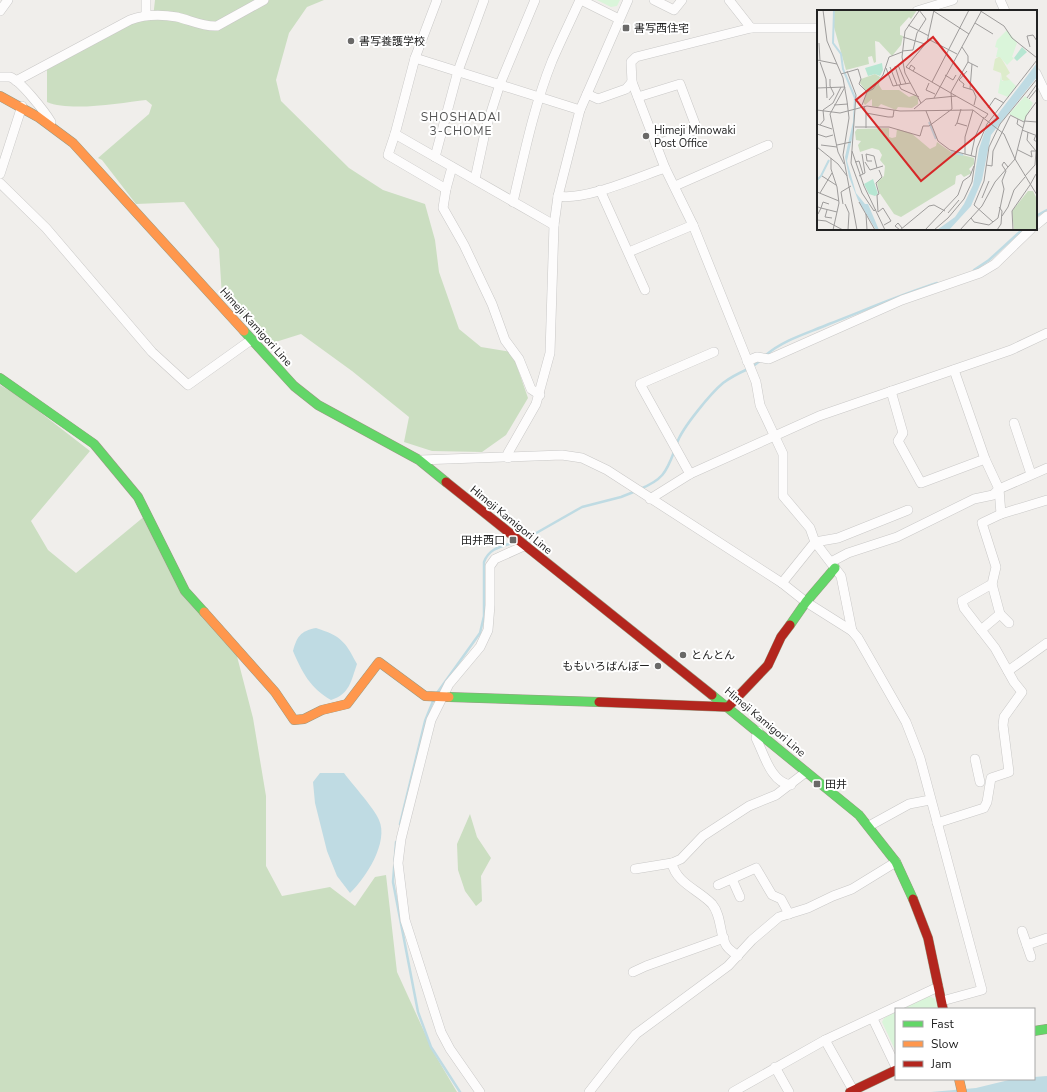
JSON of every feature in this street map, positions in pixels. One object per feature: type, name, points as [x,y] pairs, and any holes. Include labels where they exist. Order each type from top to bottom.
[{"type":"main road","name":"Himeji Kamigori Line","points":[[0,96],[22,106],[54,127],[106,178],[294,386],[318,405],[419,460],[524,546],[728,707],[859,815],[896,862],[918,908],[928,938],[942,1005]]},
{"type":"main road","points":[[0,378],[94,444],[138,496],[185,591],[275,692],[294,720],[304,718],[322,710],[347,704],[380,662],[425,696],[728,707],[768,665],[780,637],[833,565]]},
{"type":"main road","points":[[1035,1031],[1047,1029]]},
{"type":"main road","points":[[851,1091],[895,1069]]},
{"type":"main road","points":[[959,1080],[962,1092]]},
{"type":"street","points":[[0,11],[8,0]]},
{"type":"street","points":[[146,0],[146,14]]},
{"type":"street","points":[[16,81],[130,20],[146,14],[177,17],[210,26],[217,26],[264,0]]},
{"type":"street","points":[[437,0],[415,58],[388,155],[446,189]]},
{"type":"street","points":[[435,157],[458,71],[484,0]]},
{"type":"street","points":[[474,179],[486,128],[500,84],[535,0]]},
{"type":"street","points":[[513,202],[540,97],[552,61],[580,0],[619,19]]},
{"type":"street","points":[[508,458],[508,453],[540,395],[550,353],[554,225],[558,196],[580,110],[628,0]]},
{"type":"street","points":[[654,0],[674,10],[682,0]]},
{"type":"street","points":[[729,0],[751,28]]},
{"type":"street","points":[[920,10],[940,2],[953,0]]},
{"type":"street","points":[[1000,0],[1005,10]]},
{"type":"street","points":[[817,28],[751,28],[636,57],[631,62],[632,82],[665,168],[693,225],[756,382],[760,405],[783,454],[783,496],[810,528],[815,542],[841,576],[852,631],[906,722],[920,758],[982,990],[942,1005]]},
{"type":"street","points":[[415,58],[580,110]]},
{"type":"street","points":[[1037,75],[1047,96]]},
{"type":"street","points":[[0,77],[10,77],[16,81],[39,104],[54,127]]},
{"type":"street","points":[[587,94],[598,99],[626,89],[632,82]]},
{"type":"street","points":[[638,96],[680,84],[697,128],[656,145]]},
{"type":"street","points":[[0,174],[22,106]]},
{"type":"street","points":[[395,134],[554,225]]},
{"type":"street","points":[[675,186],[768,146]]},
{"type":"street","points":[[452,167],[446,189],[444,208],[464,245],[492,304],[505,340],[519,359],[531,389],[540,395]]},
{"type":"street","points":[[558,196],[565,197],[600,190],[665,168]]},
{"type":"street","points":[[0,183],[46,228],[152,352],[188,385],[251,340]]},
{"type":"street","points":[[600,190],[645,290]]},
{"type":"street","points":[[1037,224],[1047,216]]},
{"type":"street","points":[[629,252],[693,225]]},
{"type":"street","points":[[747,361],[757,357],[770,359],[902,300],[980,273],[995,264],[1030,230]]},
{"type":"street","points":[[650,499],[690,474],[776,437],[819,416],[1011,350],[1047,333]]},
{"type":"street","points":[[690,474],[640,384],[714,352]]},
{"type":"street","points":[[954,370],[984,459],[999,489],[1001,514]]},
{"type":"street","points":[[891,391],[903,434],[898,441],[921,483],[984,459]]},
{"type":"street","points":[[1014,423],[1031,474]]},
{"type":"street","points":[[419,460],[562,456],[582,458],[606,470],[631,486],[782,583],[806,602],[852,631]]},
{"type":"street","points":[[833,565],[848,553],[897,537],[974,499],[993,495],[999,489],[1047,468]]},
{"type":"street","points":[[1009,623],[1000,614],[992,584],[996,567],[982,523],[1001,514],[1047,500]]},
{"type":"street","points":[[782,583],[815,542],[838,538],[908,510]]},
{"type":"street","points":[[480,1092],[450,1049],[441,1032],[405,920],[398,863],[401,839],[431,720],[450,684],[480,646],[488,630],[490,605],[490,566],[496,559],[524,546]]},
{"type":"street","points":[[937,823],[984,808],[987,802],[992,778],[1009,772],[1003,725],[1004,717],[1022,692],[995,648],[964,608],[962,601],[992,584]]},
{"type":"street","points":[[981,630],[1000,614]]},
{"type":"street","points":[[1008,671],[1047,643]]},
{"type":"street","points":[[758,732],[756,738],[774,776],[780,782],[791,786]]},
{"type":"street","points":[[975,759],[980,782]]},
{"type":"street","points":[[634,869],[672,863],[681,859],[703,836],[749,806],[776,795],[791,786],[806,772]]},
{"type":"street","points":[[869,826],[908,804],[930,800]]},
{"type":"street","points":[[589,1092],[618,1055],[640,1031],[728,966],[752,940],[779,917],[808,908],[852,889],[896,862]]},
{"type":"street","points":[[672,863],[673,869],[679,877],[713,905],[720,921],[726,946],[738,956]]},
{"type":"street","points":[[718,885],[756,868],[772,895],[781,899],[789,914]]},
{"type":"street","points":[[732,879],[740,897]]},
{"type":"street","points":[[1022,931],[1031,957]]},
{"type":"street","points":[[633,972],[644,962],[724,938]]},
{"type":"street","points":[[1027,945],[1047,938]]},
{"type":"street","points":[[895,1008],[938,987]]},
{"type":"street","points":[[733,1092],[825,1040],[895,1008]]},
{"type":"street","points":[[873,1019],[895,1067]]},
{"type":"street","points":[[825,1040],[851,1091]]},
{"type":"street","points":[[775,1067],[790,1092]]},
{"type":"green space","points":[[155,0],[324,0],[307,7],[289,33],[276,80],[281,101],[349,168],[383,190],[425,204],[435,240],[439,272],[459,329],[481,347],[512,352],[528,398],[506,435],[482,452],[432,451],[404,442],[409,417],[352,371],[301,334],[266,345],[222,297],[219,249],[184,202],[136,204],[102,160],[98,158],[149,114],[152,105],[146,100],[82,107],[57,105],[47,102],[47,69],[135,22],[153,18]]},
{"type":"green space","points":[[597,0],[620,0],[617,6],[611,7]]},
{"type":"green space","points":[[0,385],[19,396],[90,451],[31,521],[48,550],[76,573],[146,515],[189,596],[232,637],[253,718],[266,796],[266,866],[282,896],[330,887],[355,906],[375,877],[386,875],[397,972],[434,1053],[457,1092],[0,1092]]},
{"type":"green space","points":[[470,814],[477,837],[491,858],[481,876],[482,901],[476,906],[465,891],[458,870],[457,844]]},
{"type":"green space","points":[[929,996],[935,999],[938,1008],[905,1008]]},
{"type":"green space","points":[[895,1012],[895,1050],[882,1022],[884,1018]]},
{"type":"water","points":[[316,628],[341,640],[357,664],[349,686],[342,694],[331,700],[312,685],[300,666],[293,651],[300,635],[306,631]]},
{"type":"water","points":[[320,773],[344,773],[377,815],[379,820],[381,839],[378,849],[369,869],[350,893],[337,876],[327,851],[315,803],[313,782]]},
{"type":"water","points":[[1047,1076],[1047,1092],[931,1092],[976,1088],[1009,1080],[1035,1080],[1035,1077]]},
{"type":"waterway","points":[[1037,215],[1047,210]]},
{"type":"waterway","points":[[974,270],[989,260],[1022,230]]},
{"type":"waterway","points":[[766,355],[780,345],[796,337],[937,283]]},
{"type":"waterway","points":[[752,367],[761,360]]},
{"type":"waterway","points":[[677,443],[704,402],[723,383],[748,369]]},
{"type":"waterway","points":[[640,489],[658,479],[666,471],[674,452]]},
{"type":"waterway","points":[[524,540],[582,507],[621,497],[636,491]]},
{"type":"waterway","points":[[437,693],[480,633],[484,616],[484,562],[492,551],[512,543]]},
{"type":"waterway","points":[[400,824],[425,721],[433,701]]},
{"type":"waterway","points":[[396,842],[393,882],[418,1012],[431,1047],[460,1092]]},
{"type":"traffic: fast","points":[[244,331],[294,386],[318,405],[419,460],[446,482]]},
{"type":"traffic: fast","points":[[0,378],[94,444],[138,497],[185,591],[204,612]]},
{"type":"traffic: fast","points":[[790,625],[806,602],[835,568]]},
{"type":"traffic: fast","points":[[712,695],[859,815],[896,862],[913,899]]},
{"type":"traffic: fast","points":[[449,697],[599,702]]},
{"type":"traffic: fast","points":[[1035,1031],[1047,1029]]},
{"type":"traffic: slow","points":[[0,96],[38,117],[73,143],[244,331]]},
{"type":"traffic: slow","points":[[204,612],[275,692],[294,720],[304,719],[322,710],[347,704],[379,662],[425,696],[449,697]]},
{"type":"traffic: slow","points":[[959,1080],[962,1092]]},
{"type":"traffic: jam","points":[[446,482],[712,695]]},
{"type":"traffic: jam","points":[[599,702],[728,707],[768,665],[781,637],[790,625]]},
{"type":"traffic: jam","points":[[913,899],[928,938],[943,1008]]},
{"type":"traffic: jam","points":[[850,1092],[895,1070]]},
{"type":"place","name":"書写西住宅","points":[[626,28]]},
{"type":"place","name":"書写養護学校","points":[[351,41]]},
{"type":"place","name":"Himeji Minowaki Post Office","points":[[646,136]]},
{"type":"place","name":"田井西口","points":[[513,540]]},
{"type":"place","name":"とんとん","points":[[683,655]]},
{"type":"place","name":"ももいろばんぼー","points":[[658,666]]},
{"type":"place","name":"田井","points":[[817,784]]},
{"type":"district","name":"SHOSHADAI 3-CHOME","points":[[461,124]]}]
